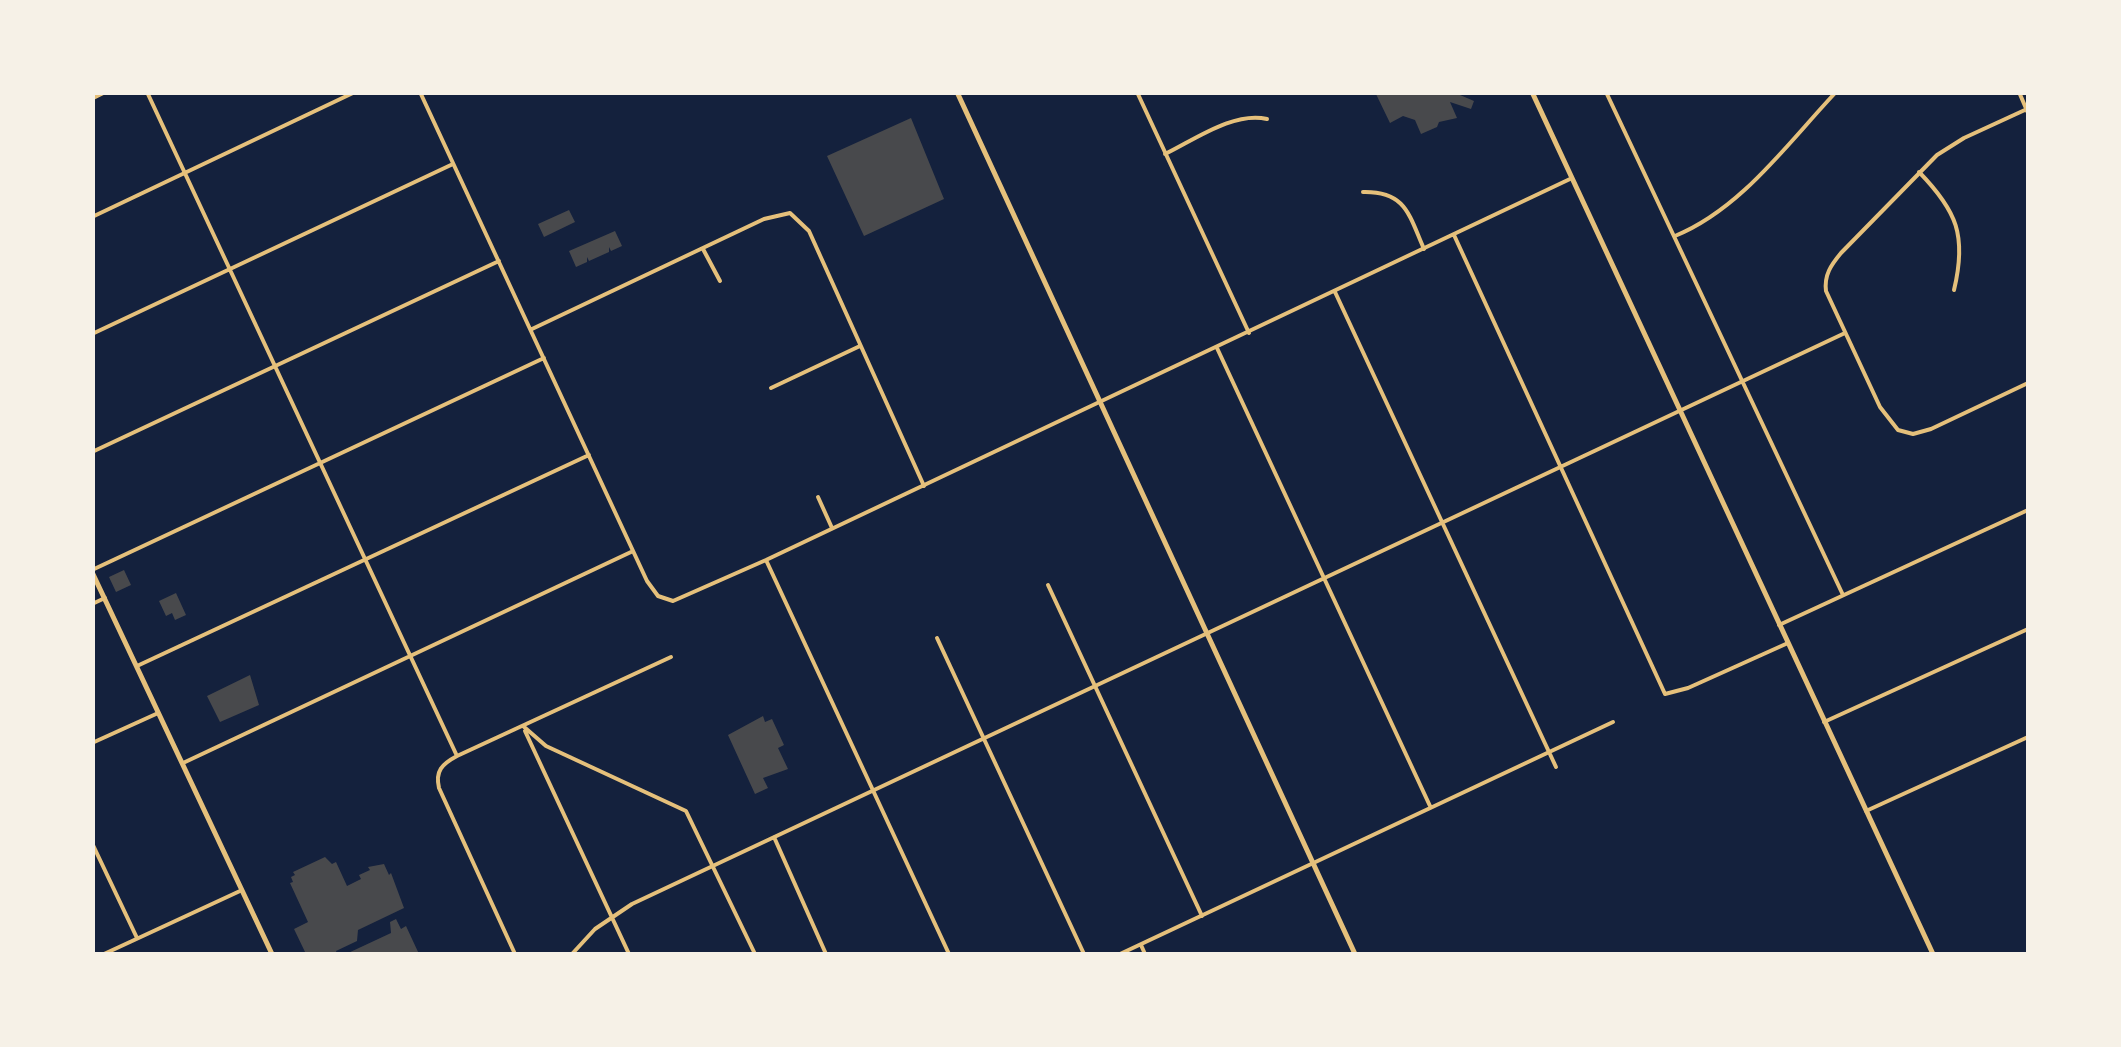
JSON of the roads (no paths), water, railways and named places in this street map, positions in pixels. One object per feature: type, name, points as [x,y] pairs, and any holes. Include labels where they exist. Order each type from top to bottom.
[{"type":"street","points":[[92,98],[104,92]]},
{"type":"street","points":[[148,92],[457,756]]},
{"type":"street","points":[[92,217],[355,92]]},
{"type":"street","points":[[420,92],[634,552],[655,593],[673,601],[1572,178]]},
{"type":"street","points":[[957,92],[1354,954]]},
{"type":"street","points":[[1137,92],[1248,333]]},
{"type":"street","points":[[1532,92],[1933,954]]},
{"type":"street","points":[[1606,92],[1843,595]]},
{"type":"street","points":[[1675,236],[1721,212],[1836,92]]},
{"type":"street","points":[[2019,92],[2028,111],[1954,143],[1919,172],[1828,270],[1826,291],[1890,423],[1906,432],[1931,428],[2028,383]]},
{"type":"street","points":[[1166,154],[1233,122],[1267,119]]},
{"type":"street","points":[[92,334],[453,164]]},
{"type":"street","points":[[1919,172],[1946,200],[1956,224],[1960,252],[1954,290]]},
{"type":"street","points":[[1363,192],[1397,198],[1408,212],[1424,248]]},
{"type":"street","points":[[530,330],[775,214],[790,213],[809,231],[924,486]]},
{"type":"street","points":[[1454,235],[1665,694],[1688,688],[1788,643]]},
{"type":"street","points":[[704,249],[720,282]]},
{"type":"street","points":[[92,452],[499,262]]},
{"type":"street","points":[[1335,292],[1556,767]]},
{"type":"street","points":[[572,954],[594,929],[632,904],[1845,333]]},
{"type":"street","points":[[771,388],[860,346]]},
{"type":"street","points":[[1217,348],[1431,808]]},
{"type":"street","points":[[272,954],[92,571],[544,358]]},
{"type":"street","points":[[137,666],[588,455]]},
{"type":"street","points":[[818,498],[832,528]]},
{"type":"street","points":[[1780,624],[2028,510]]},
{"type":"street","points":[[183,763],[634,552]]},
{"type":"street","points":[[766,560],[950,954]]},
{"type":"street","points":[[1048,586],[1202,916]]},
{"type":"street","points":[[92,604],[105,598]]},
{"type":"street","points":[[1824,722],[2028,629]]},
{"type":"street","points":[[937,638],[1084,954]]},
{"type":"street","points":[[515,954],[438,788],[438,773],[457,756],[671,657]]},
{"type":"street","points":[[92,743],[159,713]]},
{"type":"street","points":[[1120,954],[1612,722]]},
{"type":"street","points":[[523,726],[546,746],[686,811],[755,954]]},
{"type":"street","points":[[523,726],[628,954]]},
{"type":"street","points":[[1866,811],[2028,737]]},
{"type":"street","points":[[774,837],[826,954]]},
{"type":"street","points":[[92,843],[137,939]]},
{"type":"street","points":[[104,954],[242,890]]},
{"type":"street","points":[[1141,945],[1145,954]]}]
